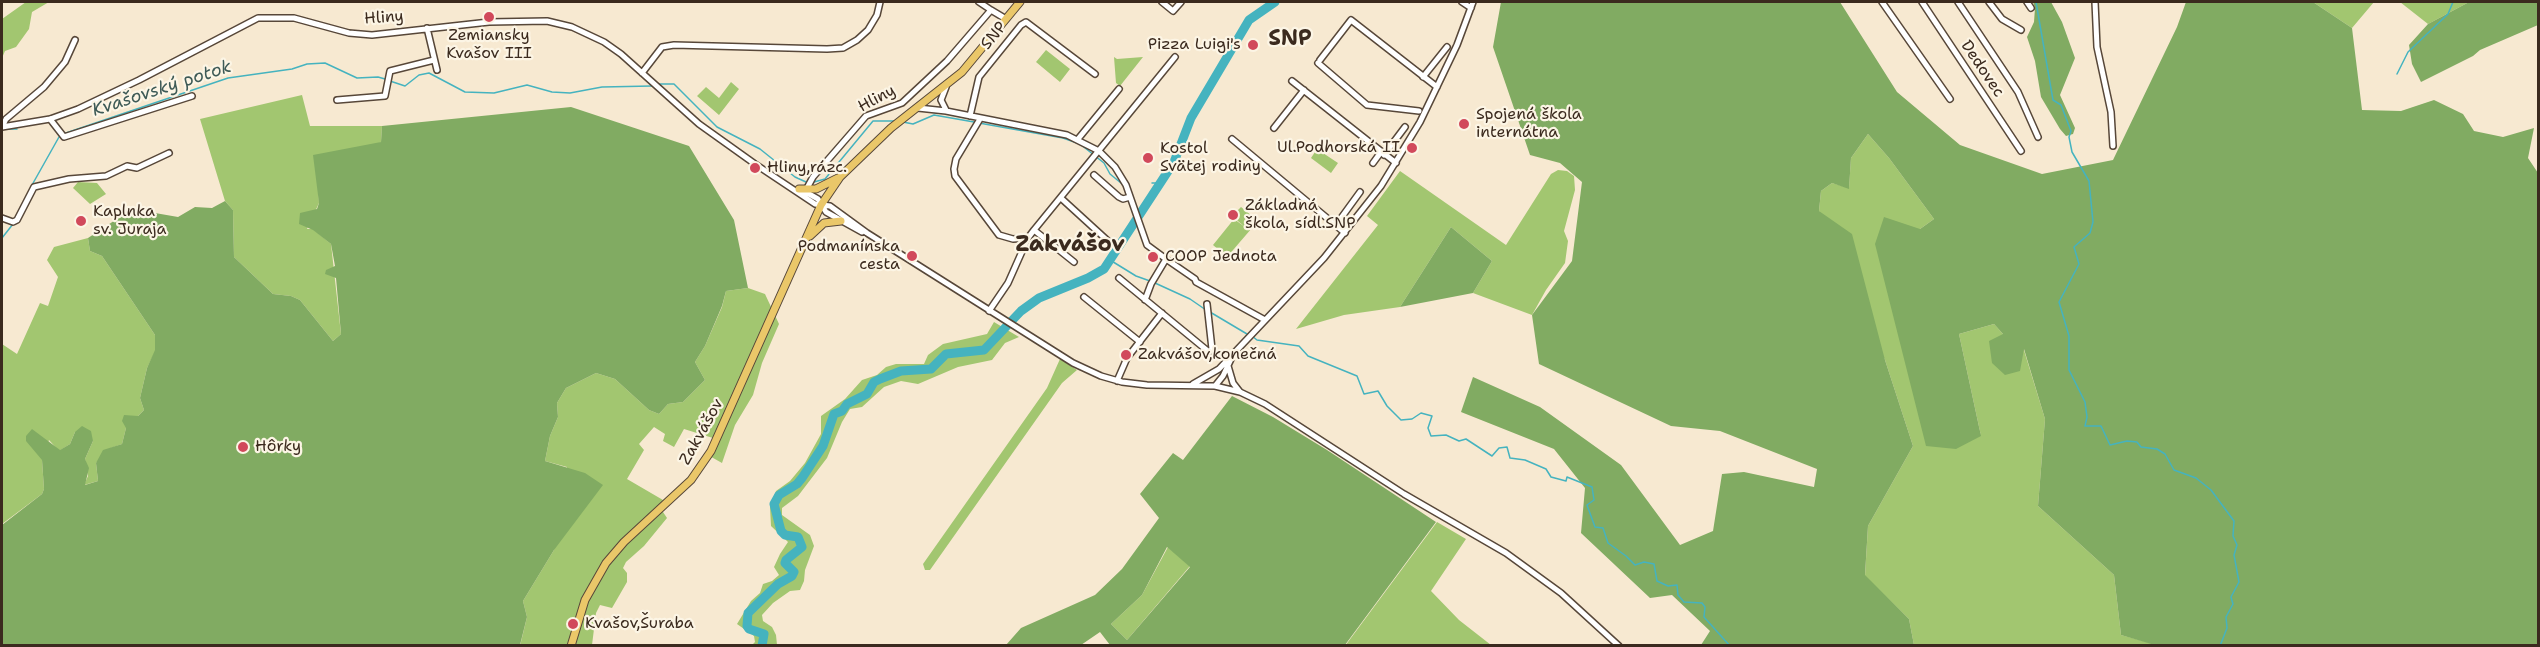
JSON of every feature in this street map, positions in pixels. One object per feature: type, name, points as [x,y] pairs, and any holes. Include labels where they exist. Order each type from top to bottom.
[{"type":"main road","points":[[803,190],[825,186],[840,177],[891,128],[946,87],[970,64],[1020,2]]},
{"type":"main road","name":"Zakvášov","points":[[571,645],[585,600],[606,563],[624,542],[691,480],[711,451],[821,205],[840,177]]},
{"type":"main road","points":[[806,240],[824,223],[841,221]]},
{"type":"street","points":[[642,73],[662,47],[674,45],[843,48],[868,30],[877,15],[880,2]]},
{"type":"street","points":[[979,2],[1006,19]]},
{"type":"street","points":[[1162,2],[1173,11],[1181,2]]},
{"type":"street","points":[[1190,385],[1219,369],[1265,321],[1346,233],[1396,163],[1437,87],[1472,5],[1462,2]]},
{"type":"street","points":[[1882,2],[1950,99]]},
{"type":"street","name":"Dedovec","points":[[1922,2],[2020,151]]},
{"type":"street","name":"Dedovec","points":[[1958,2],[2018,92],[2038,137]]},
{"type":"street","points":[[1989,2],[2002,20],[2021,30]]},
{"type":"street","points":[[2027,2],[2031,8]]},
{"type":"street","points":[[2095,2],[2097,47],[2111,112],[2114,146]]},
{"type":"street","name":"Hliny","points":[[803,190],[866,116],[902,103],[948,61],[991,10]]},
{"type":"street","name":"Hliny","points":[[50,119],[139,80],[258,18],[294,18],[348,33],[372,35],[489,22],[547,21],[564,25],[604,42],[699,124],[787,184]]},
{"type":"street","points":[[1419,111],[1367,105],[1319,62],[1351,20],[1437,87]]},
{"type":"street","name":"SNP","points":[[970,116],[979,76],[1021,25],[1026,22],[1095,74]]},
{"type":"street","points":[[427,28],[436,70]]},
{"type":"street","points":[[2,127],[6,119],[44,87],[65,62],[75,40]]},
{"type":"street","points":[[1423,77],[1447,47]]},
{"type":"street","points":[[989,310],[1008,283],[1028,238],[1062,199],[1175,57]]},
{"type":"street","points":[[337,100],[385,96],[390,71],[435,60]]},
{"type":"street","points":[[1292,81],[1396,163]]},
{"type":"street","points":[[946,87],[941,100],[946,111]]},
{"type":"street","points":[[1078,139],[1119,89]]},
{"type":"street","points":[[1274,128],[1304,90]]},
{"type":"street","points":[[2,127],[50,119],[63,134],[192,96]]},
{"type":"street","points":[[918,108],[946,111],[970,116],[978,122],[1078,139],[1122,177],[1147,245],[1196,282],[1265,321]]},
{"type":"street","points":[[978,122],[956,159],[955,176],[999,235],[1013,240],[1028,238]]},
{"type":"street","points":[[1372,164],[1405,127]]},
{"type":"street","points":[[1232,139],[1346,233]]},
{"type":"street","points":[[2,218],[13,222],[17,220],[34,187],[69,179],[106,176],[127,166],[137,168],[169,153]]},
{"type":"street","points":[[1094,175],[1123,199],[1130,197]]},
{"type":"street","points":[[787,184],[818,199],[826,212],[867,233]]},
{"type":"street","points":[[787,184],[815,204],[830,206],[867,233],[1080,367],[1118,381],[1147,385],[1215,386],[1240,392],[1265,404],[1404,494],[1506,553],[1561,593],[1619,645]]},
{"type":"street","points":[[1336,225],[1360,192]]},
{"type":"street","points":[[1062,199],[1108,241]]},
{"type":"street","points":[[1034,230],[1074,262]]},
{"type":"street","points":[[1145,300],[1166,259]]},
{"type":"street","points":[[1119,278],[1209,352],[1212,349],[1207,304]]},
{"type":"street","points":[[1084,297],[1140,342]]},
{"type":"street","points":[[1118,381],[1127,358],[1162,313]]},
{"type":"street","points":[[1215,386],[1232,355]]},
{"type":"street","points":[[1228,364],[1230,378],[1240,392]]},
{"type":"street","points":[[1215,386],[1219,369]]},
{"type":"green space","points":[[26,2],[49,2],[32,12],[29,29],[16,47],[5,51],[2,58],[2,19]]},
{"type":"green space","points":[[1501,2],[1840,2],[1897,92],[1960,145],[2042,174],[2113,160],[2177,27],[2186,2],[2313,2],[2352,28],[2362,110],[2401,111],[2434,100],[2463,114],[2474,131],[2503,137],[2534,128],[2528,158],[2538,173],[2538,645],[2158,646],[2121,635],[2114,575],[2038,506],[2045,419],[2024,349],[2020,371],[2005,375],[1992,363],[1989,341],[2003,334],[1994,324],[1959,334],[1981,436],[1956,449],[1926,446],[1875,244],[1884,217],[1920,229],[1934,219],[1889,158],[1868,134],[1851,158],[1849,189],[1832,183],[1821,191],[1819,211],[1852,234],[1885,360],[1913,446],[1868,526],[1865,575],[1909,619],[1914,645],[1701,645],[1710,631],[1672,595],[1650,598],[1581,533],[1585,488],[1554,449],[1461,412],[1473,377],[1540,407],[1621,465],[1680,545],[1713,531],[1722,474],[1744,472],[1814,487],[1817,469],[1720,431],[1671,426],[1539,364],[1532,315],[1572,261],[1582,182],[1560,163],[1530,155],[1493,47]]},
{"type":"green space","points":[[2033,2],[2051,2],[2062,22],[2075,58],[2060,95],[2075,128],[2073,134],[2066,136],[2041,97],[2035,61],[2027,37],[2034,22]]},
{"type":"green space","points":[[2313,2],[2374,2],[2352,28]]},
{"type":"green space","points":[[2400,2],[2469,2],[2428,24]]},
{"type":"green space","points":[[2469,2],[2538,2],[2538,25],[2480,50],[2473,56],[2421,82],[2412,64],[2409,45],[2428,24]]},
{"type":"green space","points":[[1046,50],[1070,69],[1060,82],[1036,62]]},
{"type":"green space","points":[[1114,57],[1117,59],[1143,57],[1120,86],[1116,83]]},
{"type":"green space","points":[[731,82],[739,89],[719,115],[697,96],[706,87],[719,98]]},
{"type":"green space","points":[[302,95],[310,126],[382,126],[381,142],[318,184],[319,203],[307,229],[313,229],[331,244],[341,334],[333,341],[300,300],[291,296],[273,294],[234,257],[233,210],[225,201],[200,119]]},
{"type":"green space","points":[[571,107],[689,146],[734,220],[748,288],[726,291],[705,346],[695,362],[705,380],[683,402],[668,404],[659,414],[649,410],[615,379],[596,373],[566,388],[557,403],[558,417],[550,436],[545,461],[585,473],[603,485],[554,550],[523,601],[527,617],[520,645],[2,645],[2,525],[42,494],[44,489],[42,460],[26,441],[26,436],[32,429],[60,450],[70,444],[75,432],[82,426],[91,431],[93,441],[85,459],[89,468],[85,485],[98,481],[96,463],[103,450],[122,444],[126,428],[122,421],[124,415],[138,416],[144,410],[140,398],[147,368],[155,350],[155,335],[102,256],[90,251],[88,238],[132,209],[178,217],[195,207],[212,208],[225,201],[233,210],[234,257],[273,294],[291,296],[300,300],[333,341],[341,334],[336,278],[325,274],[326,270],[335,266],[331,244],[313,230],[299,224],[300,213],[317,209],[319,203],[313,155],[381,142],[382,126]]},
{"type":"green space","points":[[1868,134],[1889,158],[1934,219],[1920,229],[1981,436],[1959,334],[1994,324],[2003,334],[2023,347],[2045,419],[2038,506],[2114,575],[2121,635],[2158,645],[1914,645],[1909,619],[1865,576],[1868,526],[1913,446],[1885,360],[1819,211],[1821,191],[1832,183],[1849,188],[1851,158]]},
{"type":"green space","points":[[1317,149],[1338,163],[1331,173],[1311,158]]},
{"type":"green space","points":[[1558,170],[1567,171],[1574,176],[1575,190],[1564,231],[1568,241],[1565,263],[1532,315],[1473,293],[1492,261],[1451,227],[1400,307],[1344,315],[1296,329],[1378,225],[1367,216],[1400,171],[1506,245],[1551,174]]},
{"type":"green space","points":[[78,182],[97,183],[106,194],[90,204],[73,188]]},
{"type":"green space","points":[[1241,207],[1258,221],[1227,257],[1213,245],[1234,219],[1245,227],[1232,216]]},
{"type":"green space","points":[[1451,227],[1492,261],[1473,293],[1400,307]]},
{"type":"green space","points":[[88,238],[90,251],[102,256],[155,335],[156,350],[147,368],[140,398],[144,410],[126,428],[122,444],[111,448],[96,463],[98,481],[84,485],[88,476],[85,459],[93,441],[75,432],[70,444],[59,451],[49,440],[42,460],[44,489],[42,494],[2,524],[2,344],[17,354],[40,303],[48,306],[58,277],[47,260],[54,247]]},
{"type":"green space","points":[[748,288],[765,294],[779,324],[762,363],[753,395],[735,425],[722,463],[706,454],[713,438],[684,429],[674,447],[663,441],[665,434],[654,427],[639,444],[644,450],[627,479],[663,500],[663,512],[667,518],[644,546],[626,562],[623,568],[627,573],[627,582],[612,608],[600,605],[596,613],[592,645],[520,646],[527,617],[523,601],[554,550],[567,467],[545,461],[550,436],[558,417],[557,403],[566,388],[596,373],[615,379],[649,410],[659,414],[668,404],[683,402],[705,380],[695,362],[705,346],[722,307],[726,291]]},
{"type":"green space","points":[[994,322],[1019,337],[1005,343],[992,360],[958,367],[918,384],[901,381],[884,387],[862,407],[850,409],[827,458],[798,496],[782,508],[782,515],[810,535],[814,546],[800,590],[790,591],[773,603],[762,615],[763,621],[772,627],[776,635],[777,645],[752,645],[755,642],[754,636],[737,624],[751,601],[760,593],[763,584],[779,575],[774,567],[788,542],[771,526],[770,507],[776,491],[790,481],[805,463],[821,434],[821,416],[845,399],[862,380],[877,375],[886,367],[896,364],[924,364],[928,355],[943,344],[987,334]]},
{"type":"green space","points":[[1060,359],[1077,370],[1062,383],[930,570],[925,570],[923,564],[1047,388]]},
{"type":"green space","points":[[1232,396],[1273,417],[1327,450],[1436,522],[1345,645],[1110,645],[1100,632],[1081,645],[1006,645],[1021,628],[1095,595],[1122,569],[1159,518],[1140,494],[1173,453],[1183,460]],"holes":[[[1167,547],[1190,567],[1127,640],[1111,624],[1142,595]]]},
{"type":"green space","points":[[1437,522],[1466,539],[1431,591],[1459,620],[1491,645],[1345,646]]},
{"type":"green space","points":[[1168,547],[1190,566],[1127,640],[1111,624],[1142,595]]},
{"type":"waterway","points":[[762,646],[764,634],[749,629],[747,626],[748,613],[778,584],[792,576],[794,572],[785,563],[786,560],[802,547],[798,537],[785,535],[781,531],[774,504],[779,495],[797,484],[802,478],[823,446],[834,414],[842,411],[847,404],[867,394],[874,382],[880,379],[901,371],[931,369],[946,354],[984,350],[1021,311],[1039,298],[1104,269],[1174,162],[1191,118],[1249,20],[1275,2]]},
{"type":"waterway","points":[[2036,2],[2053,100],[2061,105],[2071,131],[2069,137],[2072,152],[2089,181],[2093,222],[2090,233],[2074,247],[2079,264],[2059,302],[2069,336],[2069,370],[2085,402],[2087,417],[2085,426],[2101,426],[2110,445],[2127,441],[2137,442],[2141,447],[2157,449],[2165,454],[2174,470],[2196,478],[2211,490],[2234,521],[2233,536],[2237,545],[2234,555],[2239,582],[2231,597],[2233,604],[2226,617],[2227,628],[2220,646]]},
{"type":"waterway","points":[[2397,74],[2408,52],[2448,14],[2453,2]]},
{"type":"waterway","name":"Kvašovský potok","points":[[63,134],[228,78],[292,69],[307,64],[325,63],[357,78],[385,79]]},
{"type":"waterway","name":"Kvašovský potok","points":[[390,81],[405,86],[419,75],[429,73],[465,92],[494,93],[527,85],[552,92],[570,93],[602,87],[652,86]]},
{"type":"waterway","name":"Kvašovský potok","points":[[659,84],[674,84],[717,127],[760,149],[795,177],[806,182]]},
{"type":"waterway","name":"Kvašovský potok","points":[[903,122],[913,124],[934,115],[974,122]]},
{"type":"waterway","name":"Kvašovský potok","points":[[814,182],[825,179],[873,121],[895,121]]},
{"type":"waterway","name":"Kvašovský potok","points":[[979,123],[1063,138],[1080,144],[1104,163],[1110,174],[1121,183]]},
{"type":"waterway","points":[[5,129],[17,129]]},
{"type":"waterway","name":"Kvašovský potok","points":[[32,185],[59,137]]},
{"type":"waterway","name":"Kvašovský potok","points":[[1152,183],[1160,183]]},
{"type":"waterway","name":"Kvašovský potok","points":[[2,238],[13,224]]},
{"type":"waterway","points":[[1110,260],[1136,276],[1150,281]]},
{"type":"waterway","points":[[1155,283],[1190,299],[1206,310]]},
{"type":"waterway","points":[[1210,312],[1247,334]]},
{"type":"waterway","points":[[1252,336],[1257,340],[1299,346],[1308,356],[1357,376],[1364,394],[1378,391],[1387,406],[1401,420],[1412,419],[1421,413],[1432,416],[1428,428],[1431,436],[1446,435],[1459,441],[1466,439],[1492,456],[1499,448],[1507,447],[1510,458],[1525,460],[1546,469],[1551,477],[1566,481],[1567,477],[1592,487],[1594,500],[1587,505],[1595,527],[1603,528],[1608,543],[1635,565],[1644,562],[1654,564],[1657,581],[1668,586],[1677,585],[1678,595],[1684,602],[1702,603],[1705,607],[1704,617],[1730,646]]},
{"type":"place","name":"Zemiansky Kvašov III","points":[[489,17]]},
{"type":"place","name":"Pizza Luigi's","points":[[1253,45]]},
{"type":"place","name":"Spojená škola internátna","points":[[1464,124]]},
{"type":"place","name":"Ul.Podhorská II","points":[[1412,148]]},
{"type":"place","name":"Kostol Svätej rodiny","points":[[1148,158]]},
{"type":"place","name":"Hliny,rázc.","points":[[755,168]]},
{"type":"place","name":"Základná škola, sídl.SNP","points":[[1233,215]]},
{"type":"place","name":"Kaplnka sv. Juraja","points":[[81,221]]},
{"type":"place","name":"Podmanínska cesta","points":[[912,256]]},
{"type":"place","name":"COOP Jednota","points":[[1153,257]]},
{"type":"place","name":"Zakvášov,konečná","points":[[1126,355]]},
{"type":"place","name":"Hôrky","points":[[243,447]]},
{"type":"place","name":"Kvašov,Šuraba","points":[[573,624]]},
{"type":"district","name":"SNP","points":[[1290,39]]},
{"type":"district","name":"Zakvášov","points":[[1070,245]]}]
